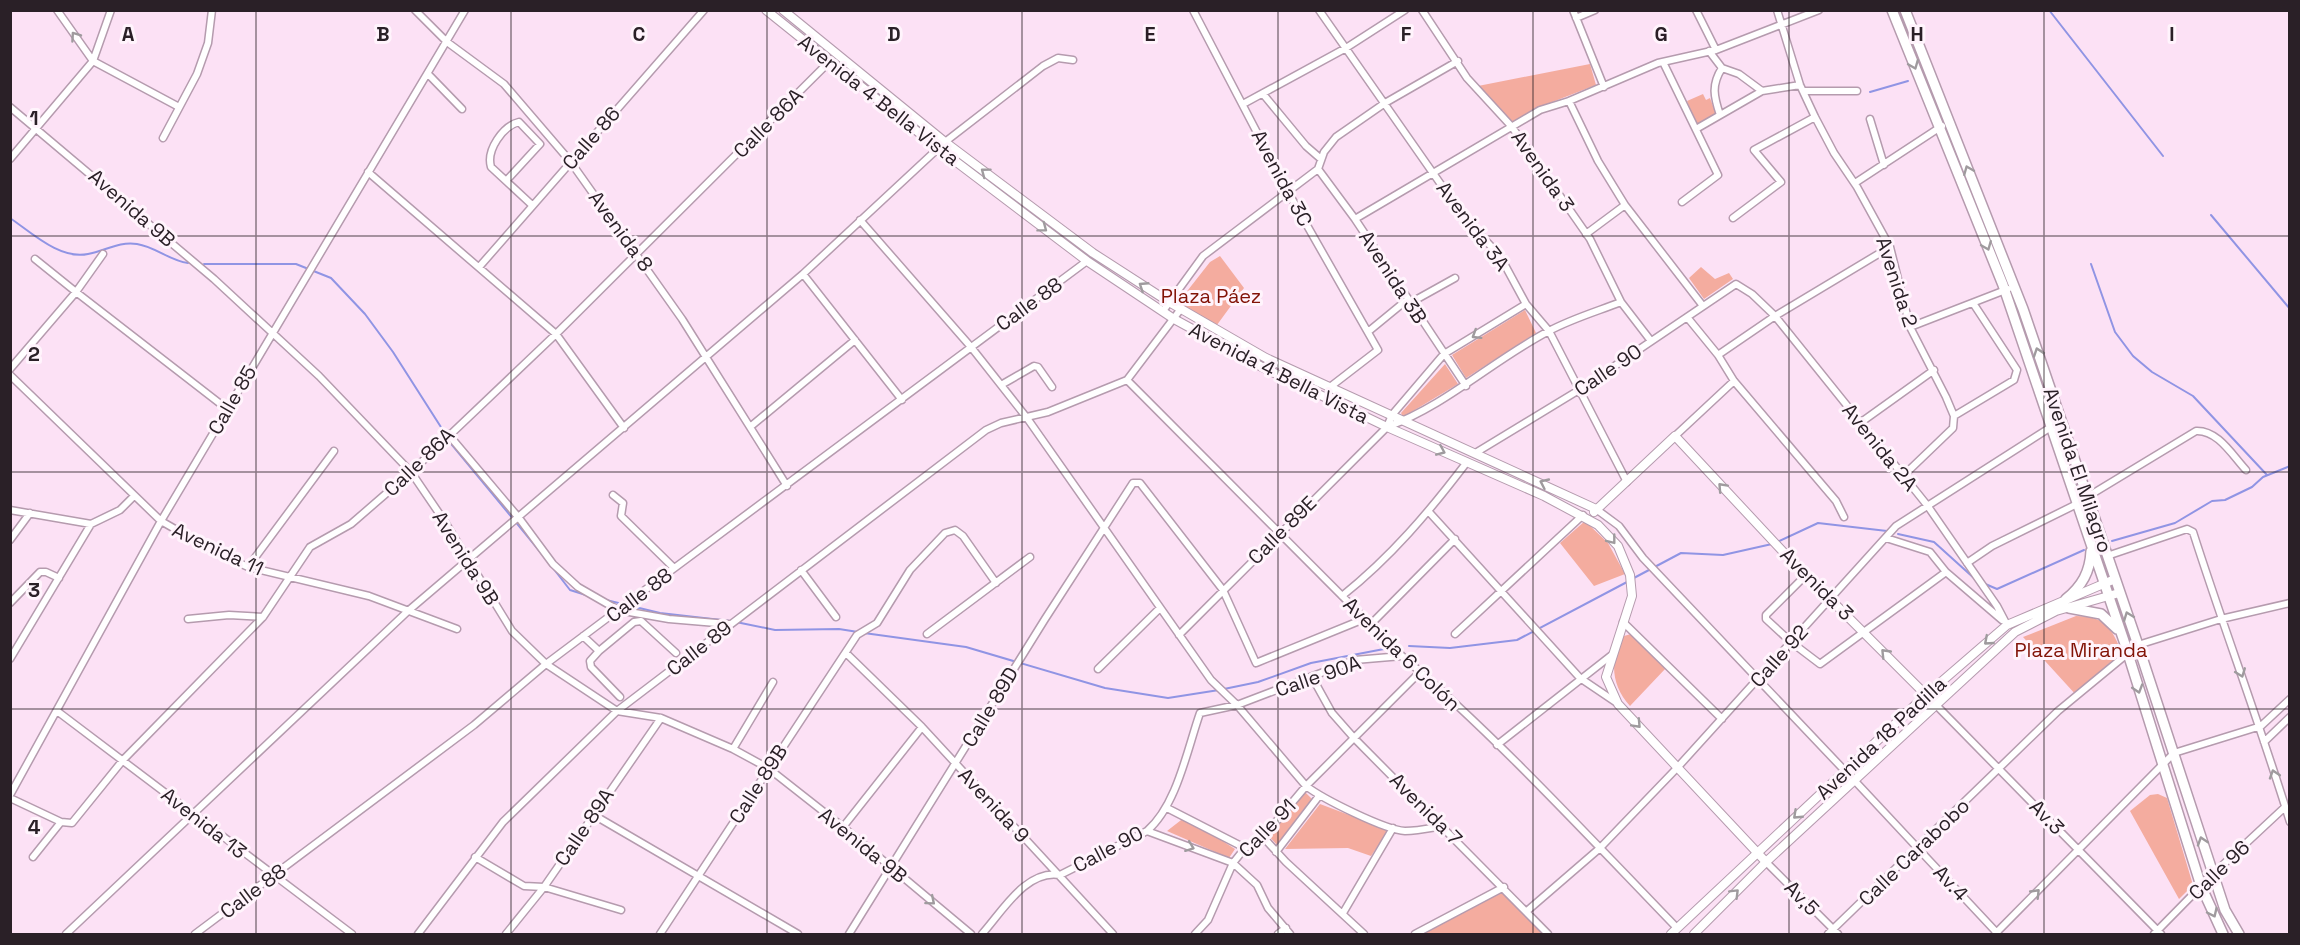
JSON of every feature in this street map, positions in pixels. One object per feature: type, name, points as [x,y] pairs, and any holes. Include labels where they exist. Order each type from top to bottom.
[{"type":"main road","name":"Avenida El Milagro","points":[[1892,10],[2004,291],[2121,633],[2201,886],[2223,934]]},
{"type":"main road","name":"Avenida El Milagro","points":[[1905,10],[2015,286],[2138,645],[2225,910],[2239,934]]},
{"type":"main road","points":[[2091,546],[2086,576],[2068,603],[2101,614],[2121,633]]},
{"type":"street","points":[[57,10],[93,61],[178,107]]},
{"type":"street","points":[[10,159],[93,61],[111,10]]},
{"type":"street","points":[[163,138],[197,74],[208,43],[212,10]]},
{"type":"street","name":"Avenida 8","points":[[415,10],[447,42],[504,84],[570,160],[638,254],[787,486]]},
{"type":"street","name":"Calle 85","points":[[10,797],[161,521],[272,330],[465,10]]},
{"type":"street","name":"Calle 86","points":[[480,266],[570,160],[704,10]]},
{"type":"street","name":"Avenida 4 Bella Vista","points":[[766,10],[938,148],[1087,261],[1174,319],[1262,367],[1387,427],[1586,517],[1609,535],[1618,546],[1630,575],[1632,596],[1623,622]]},
{"type":"street","name":"Avenida 4 Bella Vista","points":[[783,10],[945,142],[1093,253],[1169,303],[1266,358],[1477,452],[1596,509]]},
{"type":"street","name":"Avenida 3C","points":[[1193,10],[1288,192],[1378,350],[1330,387]]},
{"type":"street","name":"Avenida 3A","points":[[1319,10],[1463,216],[1500,256],[1526,304],[1549,331],[1627,482]]},
{"type":"street","points":[[1243,104],[1346,48],[1405,10]]},
{"type":"street","name":"Avenida 3","points":[[1422,10],[1476,90],[1512,127],[1586,234],[1621,302],[1651,341]]},
{"type":"street","points":[[1573,10],[1604,87]]},
{"type":"street","points":[[1576,18],[1595,10]]},
{"type":"street","points":[[1696,10],[1712,51],[1722,68],[1739,74],[1762,91]]},
{"type":"street","name":"Avenida 2","points":[[1778,10],[1802,88],[1834,153],[1855,183],[1890,247],[1910,327],[1934,370],[1954,416]]},
{"type":"street","points":[[1355,219],[1540,110],[1569,101],[1663,62],[1712,51],[1819,10]]},
{"type":"street","points":[[66,934],[408,611],[803,274],[938,148],[1043,66],[1058,58],[1072,60]]},
{"type":"street","points":[[1163,311],[1203,256],[1318,169],[1321,159],[1336,137],[1385,103],[1458,61]]},
{"type":"street","name":"Calle 86A","points":[[61,822],[72,824],[123,760],[263,617],[310,547],[351,524],[411,472],[638,254],[829,62]]},
{"type":"street","points":[[1663,62],[1718,176],[1682,202]]},
{"type":"street","points":[[1720,115],[1713,97],[1715,78],[1722,68]]},
{"type":"street","points":[[428,74],[462,109]]},
{"type":"street","points":[[1696,129],[1762,91],[1802,88],[1857,91]]},
{"type":"street","points":[[1263,94],[1306,146],[1321,159]]},
{"type":"street","points":[[1569,101],[1598,161],[1625,204],[1703,306]]},
{"type":"street","name":"Avenida 9B","points":[[10,108],[36,127],[272,330],[411,472],[512,631],[546,664],[617,711],[661,718],[733,748],[768,768],[843,827],[971,934]]},
{"type":"street","points":[[1733,218],[1780,182],[1754,150],[1815,117]]},
{"type":"street","points":[[1870,120],[1884,165]]},
{"type":"street","points":[[506,181],[540,144],[519,122],[515,122],[494,143],[490,153],[491,166],[506,181],[532,205]]},
{"type":"street","points":[[1855,183],[1948,122]]},
{"type":"street","name":"Avenida 3B","points":[[1318,169],[1355,219],[1466,386]]},
{"type":"street","points":[[368,172],[480,266],[556,334],[624,428]]},
{"type":"street","points":[[1586,234],[1625,204]]},
{"type":"street","points":[[860,219],[971,347],[1027,418],[1211,680],[1237,705],[1306,786],[1319,796],[1393,828],[1408,831],[1443,826]]},
{"type":"street","points":[[1718,355],[1774,316],[1890,247]]},
{"type":"street","points":[[10,369],[75,292],[103,254]]},
{"type":"street","points":[[35,259],[227,408]]},
{"type":"street","name":"Calle 88","points":[[195,934],[474,725],[583,636],[1087,261]]},
{"type":"street","points":[[803,274],[903,400]]},
{"type":"street","points":[[1368,331],[1409,301],[1455,278]]},
{"type":"street","name":"Calle 90","points":[[1477,452],[1579,390],[1736,284]]},
{"type":"street","name":"Avenida 2A","points":[[1736,284],[1752,294],[1774,316],[1927,505],[1997,606],[2007,625]]},
{"type":"street","points":[[1910,327],[2015,286]]},
{"type":"street","points":[[1387,427],[1404,421],[1466,386],[1549,331],[1621,302]]},
{"type":"street","points":[[1903,476],[1953,428],[1954,416],[2014,380],[2017,370],[1973,303]]},
{"type":"street","points":[[1387,427],[1392,415],[1444,354],[1526,304]]},
{"type":"street","points":[[1127,380],[1180,309]]},
{"type":"street","points":[[1687,317],[1718,355],[1734,381],[1836,501],[1844,517]]},
{"type":"street","points":[[750,427],[855,340]]},
{"type":"street","points":[[1001,385],[1034,366],[1038,367],[1052,387]]},
{"type":"street","points":[[1860,423],[1934,370]]},
{"type":"street","name":"Avenida 11","points":[[10,375],[161,521],[215,552],[248,567],[289,579],[350,590],[457,629]]},
{"type":"street","name":"Calle 89","points":[[418,934],[503,822],[617,711],[986,430],[1001,423],[1027,418],[1127,380]]},
{"type":"street","name":"Avenida 6 Colón","points":[[1127,380],[1364,619],[1497,745],[1677,928]]},
{"type":"street","points":[[1455,634],[1627,482],[1734,381]]},
{"type":"street","name":"Calle 89E","points":[[1179,635],[1387,427]]},
{"type":"street","name":"Calle 92","points":[[1527,911],[1600,848],[1677,768],[1896,526],[2051,427]]},
{"type":"street","points":[[2087,497],[2196,431],[2206,431],[2216,437],[2246,470]]},
{"type":"street","points":[[448,434],[564,575],[578,587],[618,610],[669,619],[729,624]]},
{"type":"street","name":"Avenida 3","points":[[1676,436],[1787,556],[1935,704]]},
{"type":"street","points":[[248,567],[334,451]]},
{"type":"street","points":[[1342,596],[1376,569],[1429,512],[1467,462]]},
{"type":"street","name":"Calle 89D","points":[[849,934],[1103,526],[1131,486],[1136,482],[1140,483],[1222,590]]},
{"type":"street","points":[[613,495],[623,503],[621,516],[675,568]]},
{"type":"street","points":[[10,658],[91,524],[120,510],[134,496]]},
{"type":"street","points":[[1967,563],[1992,546],[2077,504]]},
{"type":"street","points":[[1596,509],[1625,533],[1643,558],[1757,681],[1845,771]]},
{"type":"street","points":[[10,510],[91,524]]},
{"type":"street","points":[[1429,512],[1501,594],[1544,637],[1580,678],[1618,704],[1766,862]]},
{"type":"street","points":[[10,540],[30,513]]},
{"type":"street","name":"Calle 89B","points":[[660,934],[768,768],[847,654],[857,635],[877,623],[910,570],[950,531],[955,530],[963,536],[996,583]]},
{"type":"street","points":[[2107,556],[2191,530],[2261,726],[2289,822]]},
{"type":"street","points":[[1886,538],[1930,552],[1946,572],[2007,625]]},
{"type":"street","points":[[1371,624],[1455,539]]},
{"type":"street","points":[[927,634],[1030,557]]},
{"type":"street","points":[[801,570],[836,617]]},
{"type":"street","points":[[10,603],[40,573],[46,572],[59,578]]},
{"type":"street","points":[[1806,575],[1766,615],[1767,622],[1820,664],[1946,572]]},
{"type":"street","name":"Avenida 18 Padilla","points":[[1694,934],[1766,862],[2015,632],[2115,579]]},
{"type":"street","points":[[1222,590],[1256,663],[1364,619]]},
{"type":"street","name":"Avenida 18 Padilla","points":[[1671,934],[1926,695],[2007,625],[2068,603],[2109,597],[2119,593]]},
{"type":"street","points":[[2138,645],[2221,619],[2289,603]]},
{"type":"street","points":[[1098,669],[1160,608]]},
{"type":"street","points":[[188,619],[229,615],[263,617]]},
{"type":"street","points":[[620,697],[591,667],[590,661],[599,651],[639,620],[676,653]]},
{"type":"street","points":[[1618,704],[1606,677],[1623,622],[1722,719]]},
{"type":"street","points":[[583,636],[599,651]]},
{"type":"street","name":"Calle Carabobo","points":[[1833,933],[2073,698],[2138,645]]},
{"type":"street","name":"Avenida 9","points":[[847,654],[922,727],[1113,934]]},
{"type":"street","points":[[1497,745],[1613,654]]},
{"type":"street","name":"Calle 90A","points":[[1172,795],[1200,713],[1237,705],[1355,660],[1402,656]]},
{"type":"street","name":"Calle 91","points":[[1195,934],[1208,920],[1233,863],[1245,848],[1263,837],[1306,786],[1420,672]]},
{"type":"street","name":"Avenida 7","points":[[1312,677],[1332,713],[1354,738],[1548,934]]},
{"type":"street","points":[[733,748],[773,682]]},
{"type":"street","points":[[1997,934],[2174,753],[2261,726],[2289,699]]},
{"type":"street","name":"Av.3","points":[[1935,704],[2001,769],[2157,933]]},
{"type":"street","name":"Avenida 13","points":[[57,711],[123,760],[192,816],[352,934]]},
{"type":"street","points":[[2264,742],[2289,717]]},
{"type":"street","name":"Calle 89A","points":[[506,934],[544,887],[592,814],[661,718]]},
{"type":"street","points":[[843,827],[922,727]]},
{"type":"street","name":"Av.4","points":[[1854,780],[1997,934]]},
{"type":"street","name":"Calle 90","points":[[982,934],[1029,881],[1047,873],[1060,875],[1147,831],[1167,808],[1172,795]]},
{"type":"street","points":[[1276,852],[1319,796]]},
{"type":"street","points":[[10,797],[61,822],[33,857]]},
{"type":"street","name":"Calle 96","points":[[2157,933],[2213,874],[2285,807]]},
{"type":"street","points":[[1167,808],[1245,848]]},
{"type":"street","points":[[592,814],[798,934]]},
{"type":"street","points":[[1343,913],[1393,828]]},
{"type":"street","points":[[1147,831],[1233,863],[1257,885],[1268,908],[1288,931],[1278,934]]},
{"type":"street","points":[[1263,837],[1276,852],[1364,934]]},
{"type":"street","points":[[475,857],[524,886],[544,887],[621,910]]},
{"type":"street","name":"Av,5","points":[[1766,862],[1833,933]]},
{"type":"street","points":[[1415,934],[1504,887]]},
{"type":"street","points":[[202,929],[210,934]]},
{"type":"green space","points":[[1590,64],[1596,85],[1542,106],[1513,125],[1478,86]]},
{"type":"green space","points":[[1703,94],[1706,100],[1710,98],[1716,114],[1696,125],[1687,101]]},
{"type":"green space","name":"Plaza Páez","points":[[1220,256],[1244,288],[1214,329],[1177,304],[1210,262]]},
{"type":"green space","points":[[1701,267],[1715,279],[1729,273],[1733,279],[1704,299],[1689,278]]},
{"type":"green space","points":[[1525,310],[1536,333],[1466,378],[1452,355]]},
{"type":"green space","points":[[1445,364],[1458,384],[1403,417],[1401,413]]},
{"type":"green space","points":[[1585,521],[1608,543],[1625,574],[1594,586],[1560,543]]},
{"type":"green space","name":"Plaza Miranda","points":[[2076,616],[2096,619],[2103,623],[2113,634],[2125,660],[2077,696],[2023,637]]},
{"type":"green space","points":[[1631,634],[1666,668],[1630,706],[1616,681],[1614,663],[1624,636]]},
{"type":"green space","points":[[1305,792],[1312,799],[1277,845],[1269,836]]},
{"type":"green space","points":[[2158,794],[2167,798],[2193,885],[2179,899],[2130,811],[2150,795]]},
{"type":"green space","points":[[1320,804],[1389,830],[1371,856],[1348,848],[1285,849]]},
{"type":"green space","points":[[1185,817],[1235,849],[1229,858],[1167,831]]},
{"type":"green space","points":[[1501,887],[1547,934],[1420,934]]},
{"type":"waterway","points":[[2049,10],[2163,156]]},
{"type":"waterway","points":[[1870,92],[1908,81]]},
{"type":"waterway","points":[[2211,215],[2290,309]]},
{"type":"waterway","points":[[10,218],[37,238],[67,253],[88,254],[130,243],[188,263]]},
{"type":"waterway","points":[[204,264],[296,264],[331,278],[365,314],[393,352],[446,435]]},
{"type":"waterway","points":[[2091,264],[2115,332],[2133,356],[2152,372],[2193,396],[2267,475]]},
{"type":"waterway","points":[[448,440],[542,554]]},
{"type":"waterway","points":[[2112,541],[2175,523],[2212,501],[2225,500],[2252,487],[2263,477],[2290,466]]},
{"type":"waterway","points":[[1777,542],[1818,523],[1887,531]]},
{"type":"waterway","points":[[1898,534],[1934,542],[1975,579]]},
{"type":"waterway","points":[[1632,579],[1681,553],[1723,555],[1772,544]]},
{"type":"waterway","points":[[1983,583],[1997,589],[2084,550]]},
{"type":"waterway","points":[[553,568],[570,590],[589,596]]},
{"type":"waterway","points":[[1409,646],[1450,648],[1517,640],[1627,582]]},
{"type":"waterway","points":[[606,600],[660,613],[730,621]]},
{"type":"waterway","points":[[736,622],[775,630],[839,629],[858,632]]},
{"type":"waterway","points":[[864,633],[966,647],[1105,688],[1168,698],[1219,690]]},
{"type":"waterway","points":[[1224,689],[1258,682],[1311,663],[1384,649]]}]
